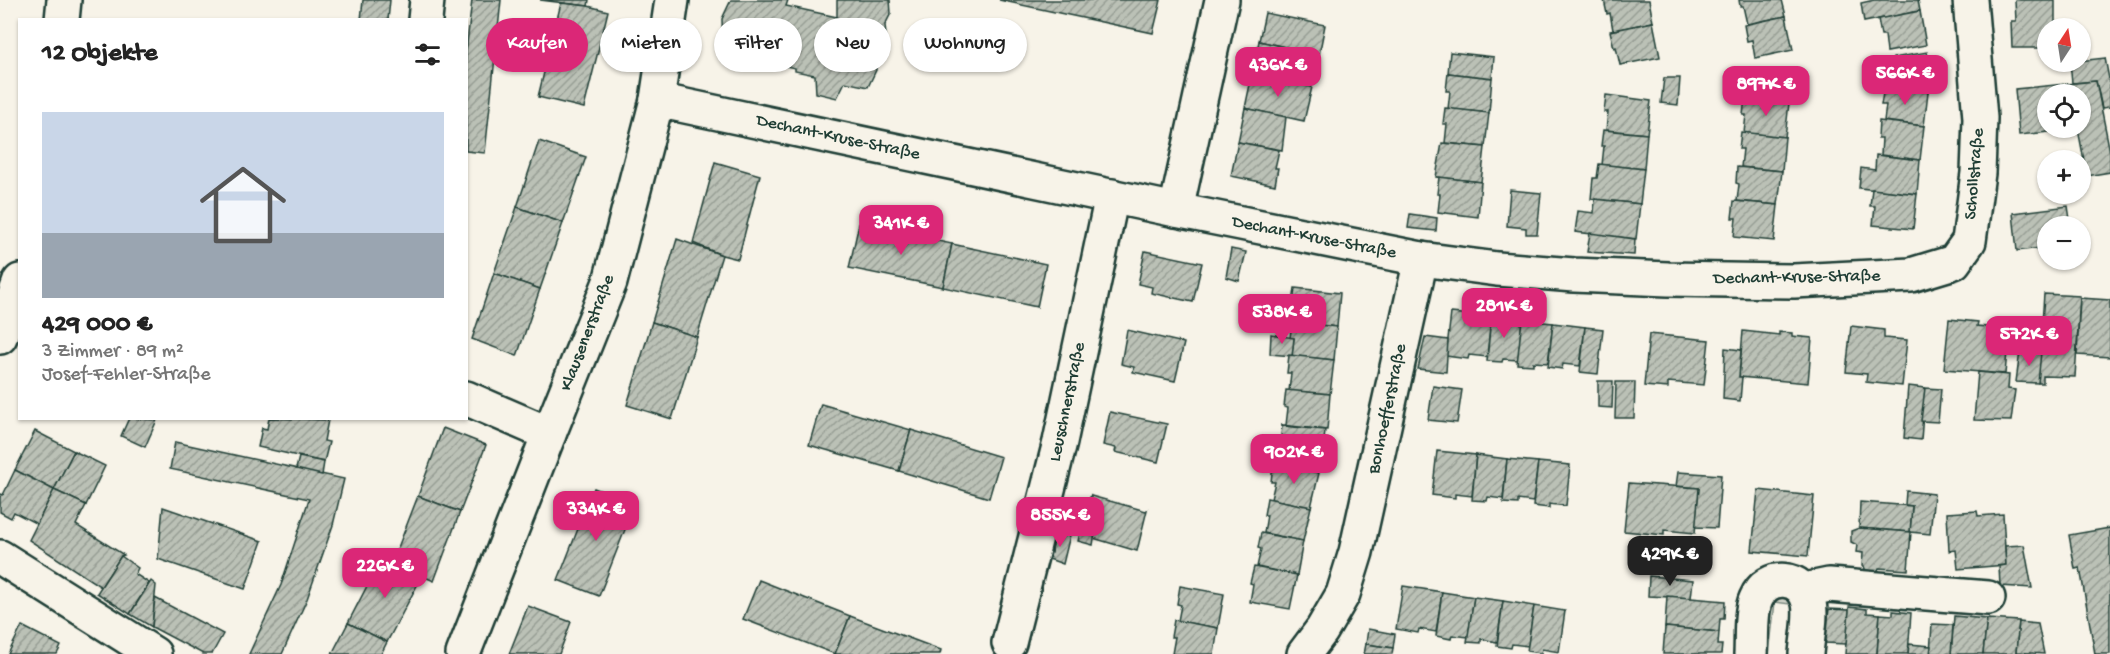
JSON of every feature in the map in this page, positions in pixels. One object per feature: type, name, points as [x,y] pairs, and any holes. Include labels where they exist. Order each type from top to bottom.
[{"type":"street","points":[[62,18],[64,0]]},
{"type":"street","points":[[425,18],[428,0]]},
{"type":"street","name":"Klausenerstraße","points":[[463,654],[610,282],[657,100],[672,0]]},
{"type":"street","points":[[1176,210],[1222,0]]},
{"type":"street","name":"Schollstraße","points":[[1969,241],[1978,173],[1980,118],[1970,0]]},
{"type":"street","name":"Dechant-Kruse-Straße","points":[[657,100],[1176,210],[1421,259],[1497,269],[1574,275],[1794,281],[1911,275],[1954,262],[1969,241]]},
{"type":"street","name":"Leuschnerstraße","points":[[1009,643],[1060,442],[1112,196]]},
{"type":"street","name":"Bonhoefferstraße","points":[[1304,654],[1322,630],[1343,594],[1356,552],[1421,259]]},
{"type":"street","points":[[0,337],[18,287]]},
{"type":"street","points":[[468,399],[549,434]]},
{"type":"street","points":[[0,557],[154,654]]},
{"type":"street","points":[[1751,654],[1755,601],[1762,587],[1777,580],[1793,582],[1805,590],[1810,606],[1806,654]]},
{"type":"street","points":[[1805,590],[1829,585],[1988,598]]},
{"type":"green space","points":[[1778,591],[1798,605],[1775,602],[1769,654],[1760,654],[1765,601]]},
{"type":"building","points":[[363,0],[390,0],[388,18],[361,18]]},
{"type":"building","points":[[472,0],[501,0],[499,18],[486,18],[486,72],[493,72],[485,153],[468,151],[468,35]]},
{"type":"building","points":[[540,0],[589,0],[588,6]]},
{"type":"building","points":[[731,0],[788,0],[786,6],[837,17],[837,0],[890,0],[891,13],[888,18],[814,18],[814,72],[875,72],[868,87],[845,82],[837,98],[816,93],[815,75],[800,72],[802,72],[802,18],[722,18]]},
{"type":"building","points":[[999,0],[1161,0],[1153,33]]},
{"type":"building","points":[[1604,0],[1649,0],[1653,22],[1613,30],[1610,13],[1607,14]]},
{"type":"building","points":[[1739,0],[1782,0],[1786,16],[1747,24],[1743,6],[1740,6]]},
{"type":"building","points":[[1874,0],[1918,0],[1920,11],[1864,22],[1861,3]]},
{"type":"building","points":[[2015,0],[2055,0],[2055,18],[2037,18],[2037,48],[2012,48],[2011,21],[2016,21]]},
{"type":"building","points":[[561,3],[608,11],[606,18],[600,18],[600,43],[584,108],[538,97],[544,72],[588,72],[588,18],[557,18]]},
{"type":"building","points":[[1920,11],[1926,45],[1887,52],[1885,35],[1881,35],[1878,19]]},
{"type":"building","points":[[1265,13],[1325,25],[1319,55],[1259,41]]},
{"type":"building","points":[[1786,16],[1793,50],[1755,58],[1752,40],[1747,41],[1744,25]]},
{"type":"building","points":[[1653,22],[1660,57],[1620,65],[1610,31]]},
{"type":"building","points":[[1259,41],[1299,50],[1295,68],[1299,69],[1296,84],[1252,75]]},
{"type":"building","points":[[1450,52],[1494,57],[1492,78],[1448,73]]},
{"type":"building","points":[[1927,52],[1931,73],[1896,74],[1893,58]]},
{"type":"building","points":[[2105,58],[2110,84],[2110,107],[2102,108],[2096,81],[2072,83],[2071,72],[2091,72],[2091,60]]},
{"type":"building","points":[[1448,73],[1492,78],[1489,113],[1448,109],[1450,91],[1446,91]]},
{"type":"building","points":[[1925,73],[1928,92],[1895,89],[1896,74]]},
{"type":"building","points":[[1252,75],[1312,87],[1304,121],[1245,108]]},
{"type":"building","points":[[1664,78],[1680,78],[1678,105],[1661,103]]},
{"type":"building","points":[[2096,81],[2110,152],[2110,172],[2091,175],[2091,150],[2082,150],[2080,138],[2091,138],[2091,84],[2066,84]]},
{"type":"building","points":[[1884,87],[1928,92],[1924,126],[1884,121],[1886,105],[1881,105]]},
{"type":"building","points":[[2037,87],[2037,133],[2019,135],[2015,89]]},
{"type":"building","points":[[1606,95],[1651,101],[1647,134],[1606,130],[1608,112],[1604,112]]},
{"type":"building","points":[[1745,98],[1789,103],[1785,137],[1744,133]]},
{"type":"building","points":[[1245,108],[1286,117],[1282,150],[1238,142]]},
{"type":"building","points":[[1445,108],[1489,113],[1485,147],[1445,143],[1447,124],[1443,124]]},
{"type":"building","points":[[1879,121],[1924,126],[1920,160],[1881,155],[1882,138],[1878,138]]},
{"type":"building","points":[[1603,130],[1647,134],[1644,169],[1602,165]]},
{"type":"building","points":[[1741,132],[1785,137],[1782,171],[1741,167],[1743,149],[1739,149]]},
{"type":"building","points":[[539,141],[586,157],[563,223],[517,207]]},
{"type":"building","points":[[1238,142],[1279,150],[1275,168],[1278,168],[1275,185],[1231,176]]},
{"type":"building","points":[[1442,143],[1485,147],[1481,182],[1436,177]]},
{"type":"building","points":[[1876,155],[1920,160],[1917,194],[1859,188],[1861,168],[1875,170]]},
{"type":"building","points":[[715,162],[760,175],[738,259],[693,243]]},
{"type":"building","points":[[1599,164],[1644,169],[1640,204],[1591,199],[1593,178],[1597,178]]},
{"type":"building","points":[[1737,167],[1782,171],[1778,205],[1737,201],[1739,184],[1736,183]]},
{"type":"building","points":[[1439,177],[1481,182],[1478,217],[1438,212]]},
{"type":"building","points":[[1872,189],[1917,194],[1913,229],[1873,225],[1875,206],[1870,206]]},
{"type":"building","points":[[1510,190],[1541,193],[1537,234],[1526,234],[1526,228],[1507,226]]},
{"type":"building","points":[[1595,199],[1640,204],[1636,239],[1575,232],[1578,211],[1594,213]]},
{"type":"building","points":[[1734,201],[1778,205],[1774,241],[1734,237],[1736,218],[1732,218]]},
{"type":"building","points":[[2068,206],[2070,216],[2037,216],[2037,248],[2017,251],[2013,213]]},
{"type":"building","points":[[517,207],[563,223],[540,289],[494,273]]},
{"type":"building","points":[[1410,214],[1437,218],[1436,231],[1408,228]]},
{"type":"building","points":[[859,224],[952,244],[943,287],[849,268]]},
{"type":"building","points":[[1590,233],[1635,239],[1634,255],[1587,252]]},
{"type":"building","points":[[677,239],[722,255],[697,337],[652,322]]},
{"type":"building","points":[[952,244],[1046,264],[1037,307],[943,287]]},
{"type":"building","points":[[1231,249],[1246,252],[1239,281],[1226,277]]},
{"type":"building","points":[[1145,251],[1202,263],[1193,302],[1151,293],[1152,287],[1138,284]]},
{"type":"building","points":[[494,273],[540,289],[517,356],[472,339]]},
{"type":"building","points":[[1295,288],[1340,293],[1337,327],[1295,323],[1297,305],[1293,304]]},
{"type":"building","points":[[2044,294],[2080,296],[2075,377],[2043,376],[2043,383],[2038,383]]},
{"type":"building","points":[[2080,298],[2110,300],[2110,357],[2077,355]]},
{"type":"building","points":[[1451,313],[1491,317],[1487,357],[1469,355],[1468,359],[1446,356]]},
{"type":"building","points":[[1491,317],[1522,320],[1518,360],[1487,361]]},
{"type":"building","points":[[1949,319],[1978,322],[1977,326],[2009,329],[2005,374],[1944,369]]},
{"type":"building","points":[[1522,320],[1553,323],[1548,363],[1517,364]]},
{"type":"building","points":[[652,322],[697,337],[672,419],[627,405]]},
{"type":"building","points":[[1292,322],[1337,327],[1334,360],[1292,356],[1294,338],[1290,338]]},
{"type":"building","points":[[1553,323],[1585,327],[1580,366],[1563,364],[1562,369],[1548,367]]},
{"type":"building","points":[[1851,326],[1884,330],[1884,338],[1907,340],[1902,386],[1866,382],[1867,374],[1846,372]]},
{"type":"building","points":[[1585,327],[1603,329],[1598,374],[1580,372]]},
{"type":"building","points":[[1127,330],[1184,343],[1175,381],[1133,372],[1134,367],[1121,364]]},
{"type":"building","points":[[1743,331],[1779,335],[1779,332],[1792,333],[1792,336],[1812,338],[1808,383],[1739,377]]},
{"type":"building","points":[[1271,334],[1294,338],[1292,356],[1270,354]]},
{"type":"building","points":[[1649,334],[1709,340],[1704,385],[1668,382],[1668,388],[1644,386]]},
{"type":"building","points":[[1425,337],[1448,340],[1446,372],[1418,369]]},
{"type":"building","points":[[1725,348],[1741,350],[1740,401],[1723,399]]},
{"type":"building","points":[[2020,351],[2041,352],[2038,383],[2016,382]]},
{"type":"building","points":[[1289,355],[1334,360],[1330,394],[1289,391],[1291,373],[1287,373]]},
{"type":"building","points":[[1978,372],[2009,375],[2008,389],[2015,390],[2011,421],[1974,420]]},
{"type":"building","points":[[1598,381],[1613,381],[1612,408],[1598,407]]},
{"type":"building","points":[[1616,382],[1635,382],[1634,418],[1615,418]]},
{"type":"building","points":[[1433,386],[1462,390],[1457,423],[1428,420]]},
{"type":"building","points":[[1908,386],[1925,388],[1921,440],[1904,438]]},
{"type":"building","points":[[1925,388],[1941,389],[1938,422],[1921,421]]},
{"type":"building","points":[[1286,390],[1330,394],[1327,430],[1281,425],[1286,425],[1288,408],[1284,407]]},
{"type":"building","points":[[821,404],[911,430],[899,471],[809,445]]},
{"type":"building","points":[[1110,412],[1167,424],[1158,462],[1115,452],[1116,448],[1103,445]]},
{"type":"building","points":[[128,420],[157,420],[145,447],[121,436]]},
{"type":"building","points":[[269,420],[328,420],[324,441],[329,442],[324,462],[258,447],[262,428],[267,429]]},
{"type":"building","points":[[1282,426],[1325,430],[1323,452],[1280,445]]},
{"type":"building","points":[[443,428],[486,445],[460,512],[418,496]]},
{"type":"building","points":[[911,430],[1001,457],[989,498],[899,471]]},
{"type":"building","points":[[35,431],[74,451],[54,490],[15,470]]},
{"type":"building","points":[[175,442],[344,479],[333,525],[307,599],[282,654],[249,654],[281,585],[309,499],[170,469]]},
{"type":"building","points":[[1257,442],[1276,445],[1273,458],[1255,455]]},
{"type":"building","points":[[1280,445],[1323,452],[1318,472],[1277,465]]},
{"type":"building","points":[[74,451],[105,466],[86,505],[54,490]]},
{"type":"building","points":[[1437,451],[1476,455],[1472,496],[1455,494],[1455,498],[1432,495]]},
{"type":"building","points":[[1476,455],[1507,459],[1503,499],[1488,497],[1487,501],[1472,500]]},
{"type":"building","points":[[299,457],[324,462],[322,475],[296,469]]},
{"type":"building","points":[[1507,459],[1538,462],[1533,502],[1518,500],[1518,504],[1503,503]]},
{"type":"building","points":[[1538,462],[1570,465],[1566,506],[1549,504],[1549,508],[1533,506]]},
{"type":"building","points":[[1273,464],[1319,473],[1311,507],[1271,499],[1275,482],[1271,482]]},
{"type":"building","points":[[15,470],[54,490],[37,524],[14,512],[11,518],[0,512],[1,494],[3,495]]},
{"type":"building","points":[[1678,472],[1721,475],[1717,528],[1695,527],[1699,488],[1676,486]]},
{"type":"building","points":[[1629,483],[1699,488],[1695,533],[1664,530],[1664,535],[1624,531]]},
{"type":"building","points":[[594,488],[635,504],[599,596],[558,580]]},
{"type":"building","points":[[54,490],[86,505],[76,525],[124,555],[121,556],[101,587],[29,540]]},
{"type":"building","points":[[1758,490],[1814,496],[1808,556],[1752,551]]},
{"type":"building","points":[[1906,491],[1934,494],[1930,534],[1910,532],[1912,506],[1905,505]]},
{"type":"building","points":[[1091,494],[1091,496],[1147,510],[1137,551],[1093,538],[1095,532],[1081,529]]},
{"type":"building","points":[[418,496],[460,512],[434,581],[392,563]]},
{"type":"building","points":[[1267,498],[1311,507],[1303,541],[1264,533]]},
{"type":"building","points":[[1860,502],[1912,506],[1910,532],[1859,528]]},
{"type":"building","points":[[163,507],[262,541],[245,589],[158,559]]},
{"type":"building","points":[[1977,511],[1978,516],[2003,514],[2006,565],[1958,569],[1956,550],[1949,551],[1947,513]]},
{"type":"building","points":[[1859,528],[1911,532],[1908,570],[1879,568],[1877,572],[1866,572],[1862,566],[1863,553],[1856,552],[1857,545],[1851,542],[1851,531]]},
{"type":"building","points":[[2110,528],[2110,654],[2095,654],[2080,568],[2075,569],[2069,535]]},
{"type":"building","points":[[1081,529],[1095,532],[1093,545],[1078,541]]},
{"type":"building","points":[[1057,532],[1070,535],[1063,564],[1049,559]]},
{"type":"building","points":[[1261,533],[1303,541],[1297,575],[1257,567],[1261,549],[1258,548]]},
{"type":"building","points":[[2024,545],[2032,588],[2000,586],[1999,566],[2006,565],[2005,546]]},
{"type":"building","points":[[121,556],[138,568],[135,574],[149,583],[130,614],[97,593]]},
{"type":"building","points":[[382,557],[422,576],[387,642],[348,623]]},
{"type":"building","points":[[1254,567],[1297,575],[1290,609],[1250,602],[1253,584],[1250,583]]},
{"type":"building","points":[[1649,576],[1693,580],[1691,598],[1648,596]]},
{"type":"building","points":[[759,580],[850,616],[835,654],[743,619]]},
{"type":"building","points":[[151,581],[156,585],[152,627],[130,614]]},
{"type":"building","points":[[1180,586],[1224,594],[1218,628],[1178,621],[1181,605],[1177,604]]},
{"type":"building","points":[[1403,586],[1442,592],[1436,632],[1419,629],[1418,633],[1396,629]]},
{"type":"building","points":[[1442,592],[1474,597],[1468,637],[1452,635],[1451,639],[1436,636]]},
{"type":"building","points":[[1667,596],[1725,601],[1724,619],[1720,619],[1719,632],[1665,627]]},
{"type":"building","points":[[1474,597],[1503,601],[1497,642],[1481,639],[1481,643],[1467,642]]},
{"type":"building","points":[[155,598],[223,634],[212,654],[203,654],[152,627]]},
{"type":"building","points":[[1503,601],[1534,606],[1528,646],[1512,644],[1511,648],[1497,646]]},
{"type":"building","points":[[528,606],[571,622],[559,654],[509,654]]},
{"type":"building","points":[[1534,606],[1565,611],[1559,652],[1542,649],[1541,653],[1527,651]]},
{"type":"building","points":[[1849,607],[1867,609],[1867,613],[1880,614],[1877,654],[1845,654]]},
{"type":"building","points":[[1829,609],[1849,610],[1846,644],[1825,643]]},
{"type":"building","points":[[1893,611],[1911,613],[1908,654],[1877,654],[1880,614],[1893,615]]},
{"type":"building","points":[[850,616],[941,650],[940,654],[835,654]]},
{"type":"building","points":[[1954,616],[1987,619],[1983,654],[1951,654]]},
{"type":"building","points":[[1987,619],[2019,621],[2016,654],[1983,654]]},
{"type":"building","points":[[1174,620],[1218,628],[1214,654],[1172,654],[1175,637],[1171,637]]},
{"type":"building","points":[[2019,622],[2038,624],[2044,654],[2016,652]]},
{"type":"building","points":[[348,623],[387,642],[381,654],[332,654]]},
{"type":"building","points":[[1932,624],[1953,625],[1951,654],[1930,653]]},
{"type":"building","points":[[22,626],[61,646],[57,654],[8,654]]},
{"type":"building","points":[[1665,627],[1719,632],[1718,645],[1722,645],[1721,654],[1663,654]]},
{"type":"building","points":[[1368,629],[1395,634],[1393,648],[1366,644]]},
{"type":"building","points":[[1366,644],[1393,648],[1392,654],[1364,654]]},
{"type":"building","points":[[1909,644],[1931,646],[1930,654],[1908,654]]}]
